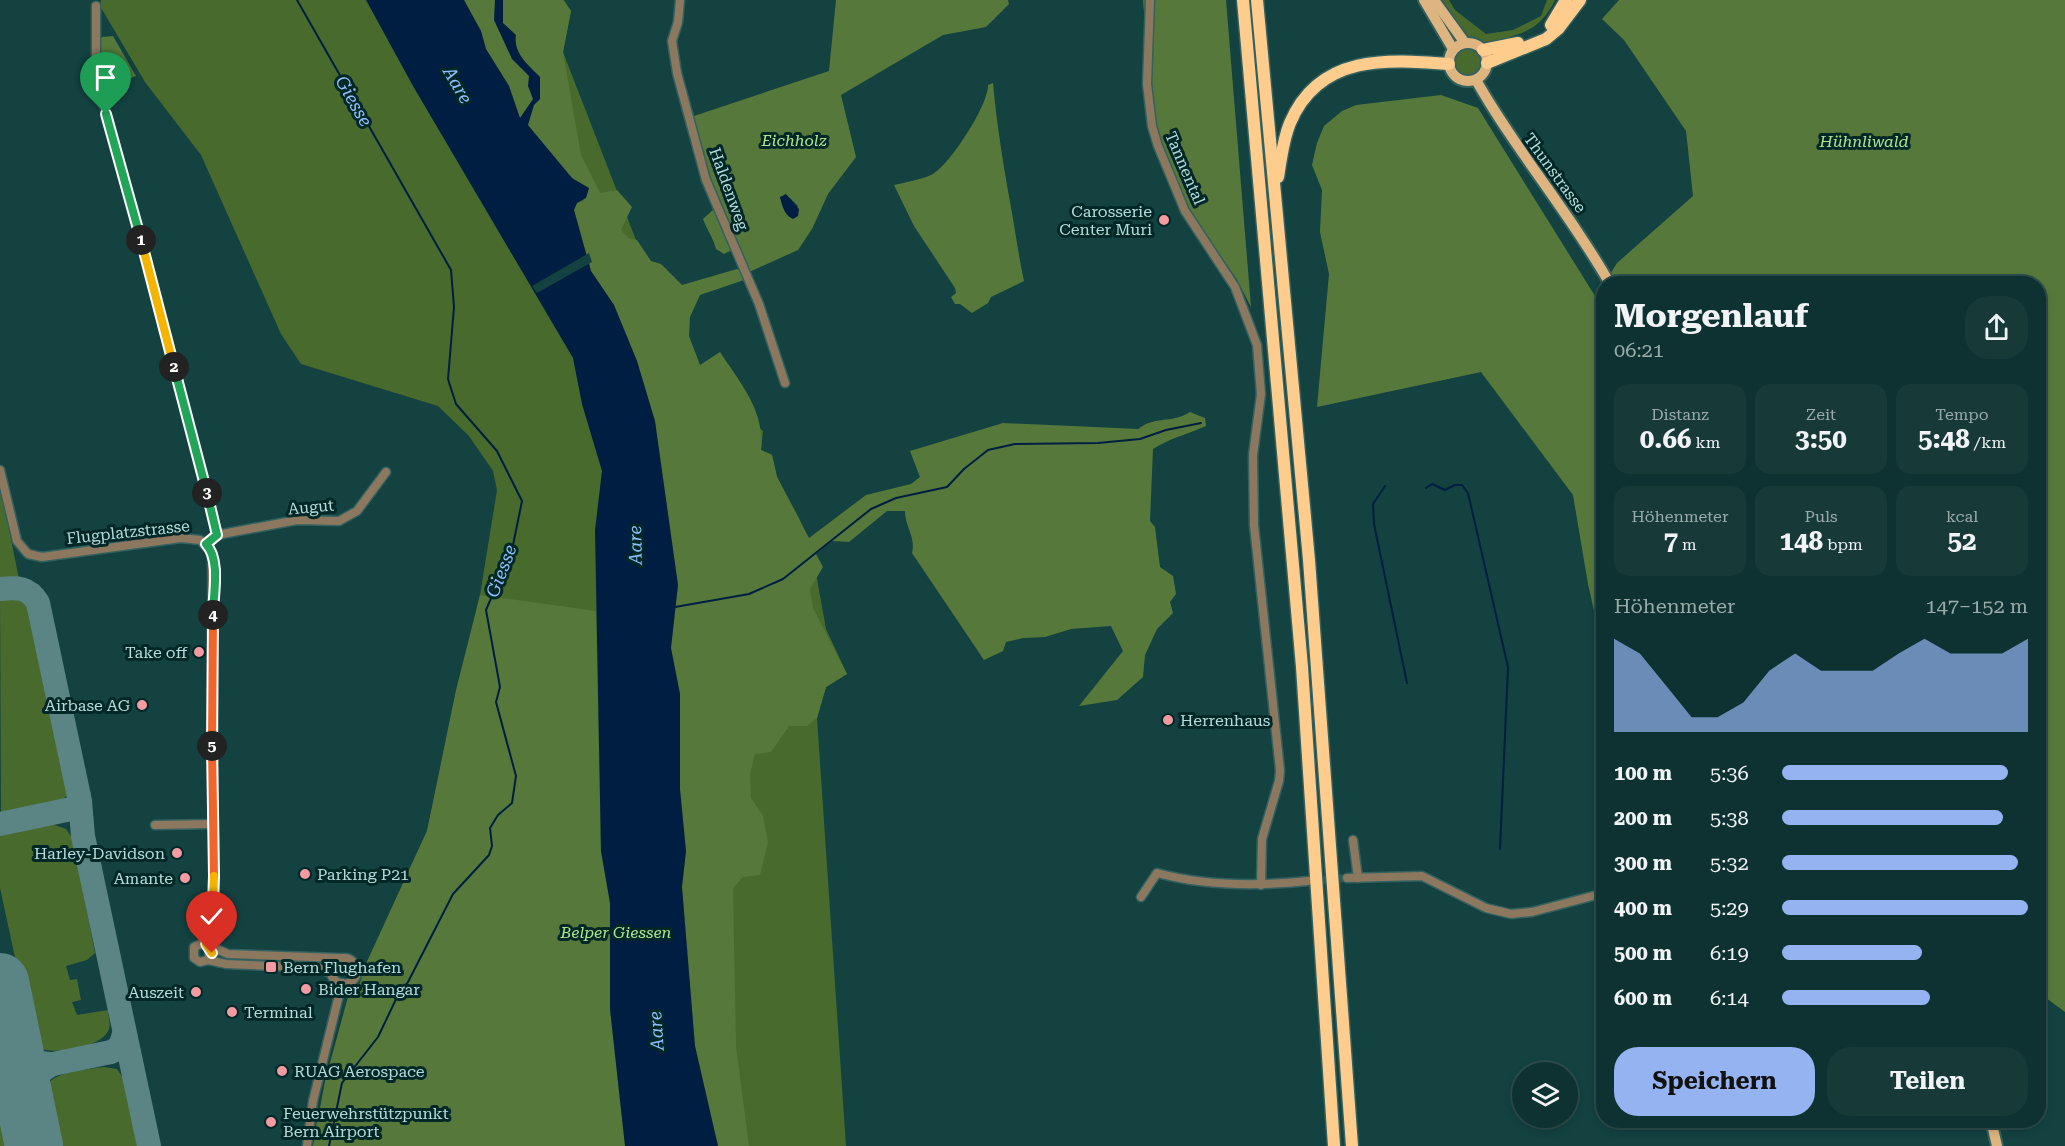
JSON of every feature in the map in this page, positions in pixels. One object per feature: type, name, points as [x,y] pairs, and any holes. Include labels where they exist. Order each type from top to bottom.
[{"type":"highway","points":[[1243,0],[1301,655],[1334,1146]]},
{"type":"highway","points":[[1257,0],[1319,677],[1352,1146]]},
{"type":"highway","points":[[1483,50],[1514,44],[1542,33],[1552,24],[1566,0]]},
{"type":"highway","points":[[1487,63],[1546,39],[1558,29],[1580,0]]},
{"type":"highway","points":[[1276,191],[1290,124],[1304,100],[1327,78],[1367,63],[1396,61],[1449,64]]},
{"type":"main road","points":[[1424,0],[1453,50]]},
{"type":"main road","points":[[1434,0],[1465,43]]},
{"type":"main road","points":[[1465,43],[1475,44],[1483,50],[1487,63],[1484,73],[1476,80],[1458,79],[1449,64],[1453,50],[1465,43]]},
{"type":"main road","name":"Thunstrasse","points":[[1476,80],[1509,135],[1576,227],[1605,276]]},
{"type":"main road","points":[[1993,1128],[1997,1146]]},
{"type":"street","name":"Haldenweg","points":[[680,0],[678,22],[672,41],[677,73],[706,180],[759,304],[785,383]]},
{"type":"street","name":"Tannental","points":[[1150,0],[1147,84],[1152,126],[1164,164],[1181,202],[1227,273],[1244,306],[1256,338],[1260,366],[1261,394],[1253,468],[1254,525],[1280,761],[1280,781],[1261,846],[1261,885]]},
{"type":"street","points":[[96,6],[96,63],[100,91],[154,287],[217,535],[206,544]]},
{"type":"street","name":"Flugplatzstrasse","points":[[0,470],[17,541],[28,554],[42,557],[181,538],[200,540],[212,552],[214,564],[212,824],[214,901],[209,946]]},
{"type":"street","name":"Augut","points":[[217,535],[297,520],[339,521],[357,511],[386,472]]},
{"type":"street","points":[[155,825],[212,824]]},
{"type":"street","points":[[1353,840],[1358,878]]},
{"type":"street","points":[[1141,897],[1157,873],[1261,885],[1308,881]]},
{"type":"street","points":[[1347,878],[1422,876],[1486,908],[1511,914],[1532,912],[1596,895]]},
{"type":"street","points":[[196,945],[209,946],[228,954],[339,958],[350,959],[357,968],[354,979],[342,983],[336,981],[332,974],[320,968],[226,964],[208,960],[200,962],[192,954],[196,945]]},
{"type":"street","points":[[208,960],[209,946]]},
{"type":"street","points":[[332,974],[333,965],[339,958]]},
{"type":"street","points":[[307,1146],[313,1101],[342,983]]},
{"type":"green space","name":"Belper Giessen","points":[[101,0],[564,0],[571,11],[563,52],[648,271],[711,385],[763,431],[761,450],[772,455],[777,477],[799,518],[812,551],[826,629],[847,674],[826,687],[817,718],[846,1146],[314,1146],[314,1131],[365,966],[427,831],[480,595],[497,490],[493,471],[469,436],[438,406],[301,364],[281,334],[201,155],[145,82],[100,6]]},
{"type":"green space","points":[[464,0],[563,0],[571,11],[563,52],[581,155],[600,193],[617,190],[632,207],[621,230],[628,238],[637,240],[651,261],[661,264],[682,285],[737,269],[742,272],[744,280],[700,295],[690,317],[689,336],[700,365],[720,352],[750,398],[759,423],[761,450],[772,455],[777,477],[809,538],[866,495],[911,484],[920,477],[910,451],[1003,423],[1138,429],[1151,422],[1177,418],[1190,412],[1205,418],[1206,426],[1153,449],[1150,521],[1155,527],[1160,567],[1173,576],[1176,594],[1170,602],[1173,613],[1157,629],[1145,655],[1143,677],[1117,700],[1079,706],[1123,651],[1111,626],[1071,629],[1045,637],[1023,638],[1006,642],[1003,651],[984,660],[912,553],[913,542],[905,511],[887,511],[849,542],[832,541],[816,554],[823,567],[810,589],[813,608],[847,674],[826,687],[817,718],[807,726],[789,726],[771,752],[755,754],[750,774],[751,798],[763,816],[768,842],[760,875],[743,877],[733,888],[736,1046],[749,1146],[718,1146],[695,1046],[682,887],[686,851],[680,789],[680,694],[671,648],[678,585],[655,421],[637,361],[614,305],[591,271],[574,210],[577,203],[584,201],[572,178],[520,118],[509,86],[486,49],[481,31]]},
{"type":"green space","name":"Eichholz","points":[[836,0],[1008,0],[1009,4],[986,27],[943,35],[841,95],[856,157],[828,194],[812,229],[798,250],[747,273],[734,249],[724,254],[716,249],[703,219],[714,209],[713,196],[706,193],[699,169],[691,117],[829,71]],"holes":[[[780,197],[790,198],[798,206],[789,217]]]},
{"type":"green space","points":[[1143,0],[1226,0],[1251,307],[1236,278],[1194,218],[1166,160],[1153,120]]},
{"type":"green space","points":[[1442,0],[1449,0],[1455,10],[1486,34],[1513,30],[1541,16],[1547,0],[1555,0],[1547,14],[1537,24],[1525,32],[1510,37],[1506,43],[1496,43],[1475,41],[1469,38],[1451,21],[1451,13]]},
{"type":"green space","name":"Hühnliwald","points":[[1619,0],[2065,0],[2065,1012],[2046,998],[2046,276],[1609,276],[1617,263],[1693,196],[1686,131],[1624,40],[1602,19]]},
{"type":"green space","points":[[113,36],[136,76],[102,88],[99,42],[102,37]]},
{"type":"green space","points":[[1468,48],[1478,52],[1482,62],[1478,72],[1468,76],[1458,72],[1454,62],[1458,52]]},
{"type":"green space","points":[[993,83],[1001,148],[1024,281],[991,297],[988,303],[972,313],[960,304],[955,304],[951,297],[956,293],[955,288],[914,226],[894,185],[927,177],[939,170],[967,134],[982,106],[988,85]]},
{"type":"green space","points":[[1441,95],[1478,108],[1596,295],[1596,620],[1573,495],[1481,372],[1317,407],[1329,274],[1320,232],[1322,190],[1312,165],[1324,126],[1342,111],[1356,105]]},
{"type":"green space","points":[[0,485],[19,579],[0,581]]},
{"type":"green space","points":[[20,595],[33,605],[72,786],[68,795],[61,801],[1,814],[0,596]]},
{"type":"green space","points":[[480,595],[596,611],[601,851],[610,903],[610,1009],[625,1146],[313,1146],[325,1081],[348,997],[361,982],[365,966],[379,965],[383,969],[388,965],[385,960],[367,962],[427,831],[456,690]]},
{"type":"green space","points":[[52,824],[66,829],[73,839],[95,953],[87,960],[66,966],[70,980],[77,979],[81,1000],[72,1002],[77,1015],[108,1010],[110,1024],[105,1036],[97,1041],[76,1048],[54,1051],[37,1047],[32,1036],[0,888],[0,836]]},
{"type":"green space","points":[[104,1067],[117,1069],[123,1078],[137,1146],[55,1146],[47,1108],[47,1086],[53,1079],[64,1074]]},
{"type":"green space","points":[[1,1088],[13,1146],[0,1146]]},
{"type":"water","name":"Aare","points":[[366,0],[464,0],[481,31],[486,49],[509,86],[520,118],[533,99],[528,86],[529,76],[512,59],[494,20],[495,0],[503,0],[503,23],[516,35],[519,53],[540,77],[540,99],[534,105],[528,125],[572,178],[589,188],[586,198],[577,203],[574,210],[591,271],[614,305],[637,361],[655,421],[678,585],[671,648],[680,694],[680,789],[686,851],[682,887],[695,1046],[718,1146],[625,1146],[610,1009],[610,903],[601,851],[595,530],[602,471],[582,404],[573,358],[413,86]]},
{"type":"water","points":[[786,194],[799,209],[798,216],[793,219],[785,212],[780,197]]},
{"type":"pier","points":[[589,253],[592,262],[537,293],[532,286]]},
{"type":"waterway","name":"Giesse","points":[[297,0],[451,270],[454,307],[448,379],[456,404],[497,451],[522,501],[512,550],[486,610],[500,687],[496,702],[516,776],[512,803],[498,815],[490,828],[492,846],[489,855],[453,894],[378,1037],[342,1083],[329,1146]]},
{"type":"waterway","points":[[675,607],[749,594],[783,579],[871,509],[896,498],[947,487],[964,469],[988,450],[1015,444],[1098,443],[1140,439],[1166,430],[1201,423]]},
{"type":"waterway","points":[[1426,488],[1432,484],[1445,490],[1455,485],[1462,485],[1468,493],[1508,667],[1500,849]]},
{"type":"waterway","points":[[1385,486],[1373,504],[1374,524],[1407,683]]},
{"type":"taxiway","points":[[0,589],[22,589],[31,594],[38,603],[80,801],[83,836],[149,1146]]},
{"type":"taxiway","points":[[0,824],[71,809],[78,804],[79,796]]},
{"type":"taxiway","points":[[0,1075],[111,1052],[120,1047],[124,1034]]},
{"type":"taxiway","points":[[11,1035],[18,1047],[31,1060],[51,1064]]},
{"type":"taxiway","points":[[27,1111],[27,1096],[31,1084],[39,1073],[51,1065]]},
{"type":"runway","points":[[0,982],[34,1146]]},
{"type":"tunnel","points":[[1311,881],[1347,878]]},
{"type":"place","name":"Carosserie Center Muri","points":[[1164,220]]},
{"type":"place","name":"Take off","points":[[199,652]]},
{"type":"place","name":"Airbase AG","points":[[142,705]]},
{"type":"place","name":"Herrenhaus","points":[[1168,720]]},
{"type":"place","name":"Harley-Davidson","points":[[177,853]]},
{"type":"place","name":"Parking P21","points":[[305,874]]},
{"type":"place","name":"Amante","points":[[185,878]]},
{"type":"place","name":"Bern Flughafen","points":[[271,967]]},
{"type":"place","name":"Bider Hangar","points":[[306,989]]},
{"type":"place","name":"Auszeit","points":[[196,992]]},
{"type":"place","name":"Terminal","points":[[232,1012]]},
{"type":"place","name":"RUAG Aerospace","points":[[282,1071]]},
{"type":"place","name":"Feuerwehrstützpunkt Bern Airport","points":[[271,1122]]},
{"type":"route","points":[[106,114],[154,287],[217,535],[206,544],[212,552],[214,564],[212,824],[214,895],[212,932],[206,944],[211,948],[212,953]]}]
